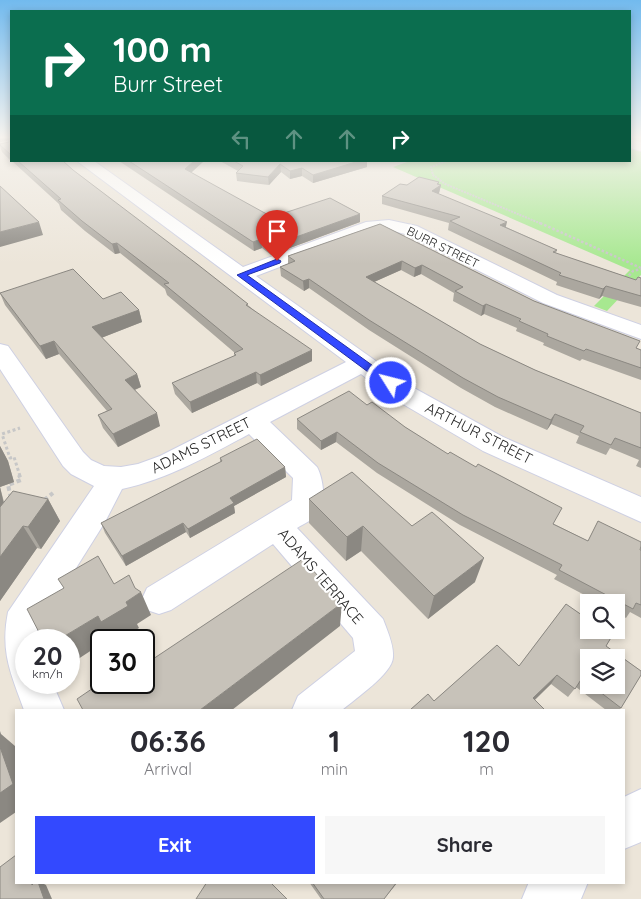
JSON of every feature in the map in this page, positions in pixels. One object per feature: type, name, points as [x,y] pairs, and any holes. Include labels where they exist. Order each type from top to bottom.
[{"type":"street","name":"ARTHUR STREET","points":[[110,180],[405,394],[464,429],[641,510]]},
{"type":"street","name":"BURR STREET","points":[[241,275],[365,228],[389,225],[411,230],[514,282],[593,316],[641,332]]},
{"type":"street","name":"ADAMS STREET","points":[[0,351],[73,459],[90,473],[113,478],[130,477],[154,470],[363,363]]},
{"type":"street","name":"ADAMS TERRACE","points":[[251,420],[307,475],[307,506],[276,526],[370,631],[375,658],[313,709]]},
{"type":"street","points":[[19,629],[94,513],[113,478]]},
{"type":"street","points":[[159,599],[276,526]]},
{"type":"street","points":[[37,694],[44,709]]},
{"type":"street","points":[[625,826],[641,811]]},
{"type":"street","points":[[546,899],[562,884]]},
{"type":"path","points":[[440,180],[445,184],[537,221],[566,236],[641,268]]},
{"type":"path","points":[[593,316],[633,271],[641,268]]},
{"type":"path","points":[[12,500],[8,485],[22,480],[14,457],[10,458],[1,433],[20,428]]},
{"type":"path","points":[[38,504],[53,493]]},
{"type":"green space","points":[[423,180],[641,180],[641,275],[607,311],[594,306],[630,270]]},
{"type":"building","points":[[39,180],[86,180],[248,304],[246,305],[312,350],[260,375],[256,372],[190,402],[172,383],[236,355],[234,353],[243,349],[164,284],[169,283],[117,243],[112,244],[82,221],[58,200],[61,199]]},
{"type":"building","points":[[158,180],[205,180],[272,217],[330,198],[360,214],[271,246],[261,239],[253,242]]},
{"type":"building","points":[[415,180],[439,182],[437,184],[441,185],[432,191],[507,222],[500,225],[557,250],[553,252],[636,280],[638,277],[641,278],[641,296],[606,286],[603,289],[559,275],[561,273],[450,221],[460,217],[382,196],[400,184],[407,185]]},
{"type":"building","points":[[0,186],[39,222],[0,232]]},
{"type":"building","points":[[380,224],[534,301],[640,341],[636,348],[641,350],[641,368],[586,349],[584,351],[547,336],[548,334],[519,321],[521,319],[486,304],[483,306],[455,291],[463,287],[422,265],[415,268],[402,261],[366,277],[480,344],[535,370],[641,413],[641,448],[615,438],[611,445],[580,432],[584,426],[555,414],[551,420],[498,397],[463,378],[369,320],[309,279],[303,281],[280,267],[295,261],[288,256]]},
{"type":"building","points":[[73,269],[103,299],[121,292],[139,310],[92,327],[137,374],[125,380],[157,413],[113,434],[98,415],[112,409],[54,341],[40,346],[0,293]]},
{"type":"building","points":[[349,391],[367,405],[372,402],[405,427],[448,454],[450,452],[476,467],[478,464],[562,508],[553,524],[588,541],[598,521],[641,542],[641,605],[636,603],[633,609],[625,605],[625,594],[605,594],[559,570],[562,565],[463,515],[378,463],[337,432],[321,441],[297,419]]},
{"type":"building","points":[[257,439],[285,467],[230,498],[234,503],[188,529],[183,523],[122,556],[101,523],[222,461],[220,458]]},
{"type":"building","points":[[352,472],[412,526],[432,512],[484,558],[434,596],[363,526],[347,537],[309,499]]},
{"type":"building","points":[[13,491],[48,499],[28,527],[23,526],[0,557],[0,507]]},
{"type":"building","points":[[98,556],[114,584],[129,575],[135,588],[141,592],[126,602],[128,606],[101,622],[98,616],[76,629],[37,629],[27,609],[64,588],[58,579]]},
{"type":"building","points":[[303,559],[342,603],[201,709],[82,709],[77,699],[90,690],[90,694],[155,694],[155,658]]},
{"type":"building","points":[[566,604],[580,614],[580,639],[610,639],[606,646],[610,649],[580,649],[580,681],[575,689],[557,675],[533,698],[544,709],[411,709],[428,694],[434,701],[497,645],[519,666]]},
{"type":"building","points":[[625,660],[641,671],[641,675],[621,708],[603,694],[625,694]]},
{"type":"building","points":[[0,747],[13,784],[0,793]]},
{"type":"building","points":[[15,856],[15,884],[39,884],[44,899],[0,899],[0,867]]},
{"type":"building","points":[[206,884],[272,884],[287,899],[196,899]]},
{"type":"building","points":[[313,884],[395,884],[384,899],[324,899]]},
{"type":"route","points":[[277,261],[241,275],[391,383]]}]
